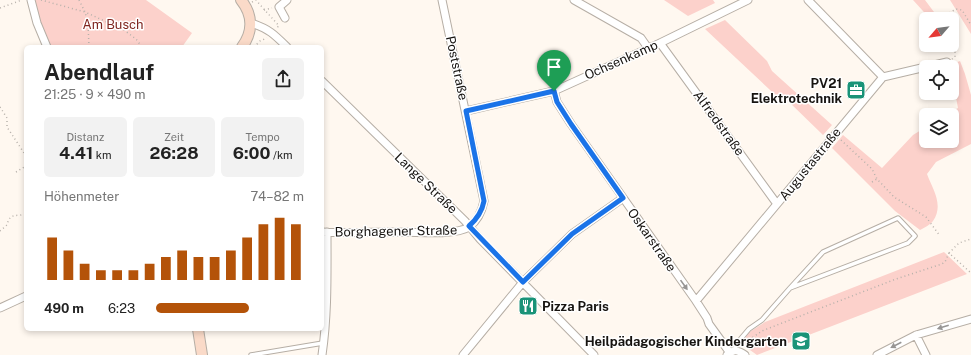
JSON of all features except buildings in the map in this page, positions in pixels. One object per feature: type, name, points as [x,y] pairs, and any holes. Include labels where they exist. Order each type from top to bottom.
[{"type":"main road","points":[[241,0],[251,23],[249,33],[243,45]]},
{"type":"main road","points":[[198,331],[202,355]]},
{"type":"street","points":[[31,0],[37,23],[46,45]]},
{"type":"street","points":[[285,18],[279,8],[287,0]]},
{"type":"street","name":"Poststraße","points":[[442,0],[484,201],[480,214],[469,226]]},
{"type":"street","points":[[574,0],[641,38],[648,48]]},
{"type":"street","name":"Ochsenkamp","points":[[466,111],[554,91],[660,43],[748,0]]},
{"type":"street","points":[[808,0],[883,77],[919,69]]},
{"type":"street","points":[[251,23],[272,32],[285,45]]},
{"type":"street","name":"Alfredstraße","points":[[660,43],[777,204]]},
{"type":"street","name":"Augustastraße","points":[[696,301],[883,77]]},
{"type":"street","name":"Lange Straße","points":[[324,83],[461,217],[594,355]]},
{"type":"street","name":"Oskarstraße","points":[[554,91],[557,102],[571,124],[696,301],[707,318],[709,324],[733,352],[745,355]]},
{"type":"street","points":[[464,355],[523,282],[572,234],[623,198]]},
{"type":"street","name":"Borghagener Straße","points":[[325,232],[451,232],[469,226]]},
{"type":"street","points":[[322,355],[326,331],[327,294],[325,232]]},
{"type":"street","points":[[0,308],[24,297]]},
{"type":"street","points":[[877,355],[916,336],[971,319]]},
{"type":"street","points":[[916,336],[926,355]]},
{"type":"lane","points":[[733,352],[738,342],[749,328],[762,320],[790,288],[823,252],[898,218],[915,236],[908,243],[790,288]]},
{"type":"lane","points":[[251,355],[324,343]]},
{"type":"path","points":[[0,8],[22,0]]},
{"type":"path","points":[[40,0],[85,12],[124,30],[136,39],[140,45]]},
{"type":"path","points":[[79,0],[85,12],[88,23],[88,45]]},
{"type":"path","points":[[951,12],[956,9],[962,10],[971,25]]},
{"type":"path","points":[[0,107],[7,118],[7,127],[24,153]]},
{"type":"path","points":[[835,134],[872,170],[894,197],[926,217],[940,236]]},
{"type":"path","points":[[16,172],[24,167]]},
{"type":"path","points":[[872,182],[877,178]]},
{"type":"path","points":[[0,231],[7,225],[12,216],[24,214]]},
{"type":"path","points":[[733,352],[747,340],[762,331],[896,279],[942,264],[945,262],[949,253],[959,244],[971,239]]},
{"type":"path","points":[[949,253],[971,273]]},
{"type":"green space","name":"Am Busch","points":[[35,0],[146,0],[192,33],[183,45],[49,45],[39,21]]},
{"type":"green space","points":[[664,0],[713,0],[715,3],[688,16]]},
{"type":"green space","points":[[913,0],[925,0],[934,12],[923,11]]},
{"type":"green space","points":[[950,0],[971,0],[971,34],[959,15],[959,12],[957,12]]},
{"type":"green space","points":[[725,20],[767,61],[772,71],[832,125],[823,135],[788,101],[784,103],[705,29]]},
{"type":"green space","points":[[959,61],[965,74],[971,95],[971,144],[936,162],[927,174],[938,203],[938,209],[933,221],[920,230],[895,211],[832,148],[843,135],[882,168],[913,135],[919,131],[919,148],[959,148],[959,108],[956,100],[959,100]]},
{"type":"green space","points":[[944,252],[967,274],[757,355],[740,343],[748,333],[765,322]]},
{"type":"place","name":"PV21 Elektrotechnik","points":[[856,90]]},
{"type":"place","name":"Pizza Paris","points":[[528,306]]},
{"type":"place","name":"Heilpädagogischer Kindergarten","points":[[801,341]]},
{"type":"route","points":[[554,91],[557,102],[571,124],[623,198],[572,234],[523,282],[469,226],[477,218],[484,201],[466,111],[554,91]]}]
